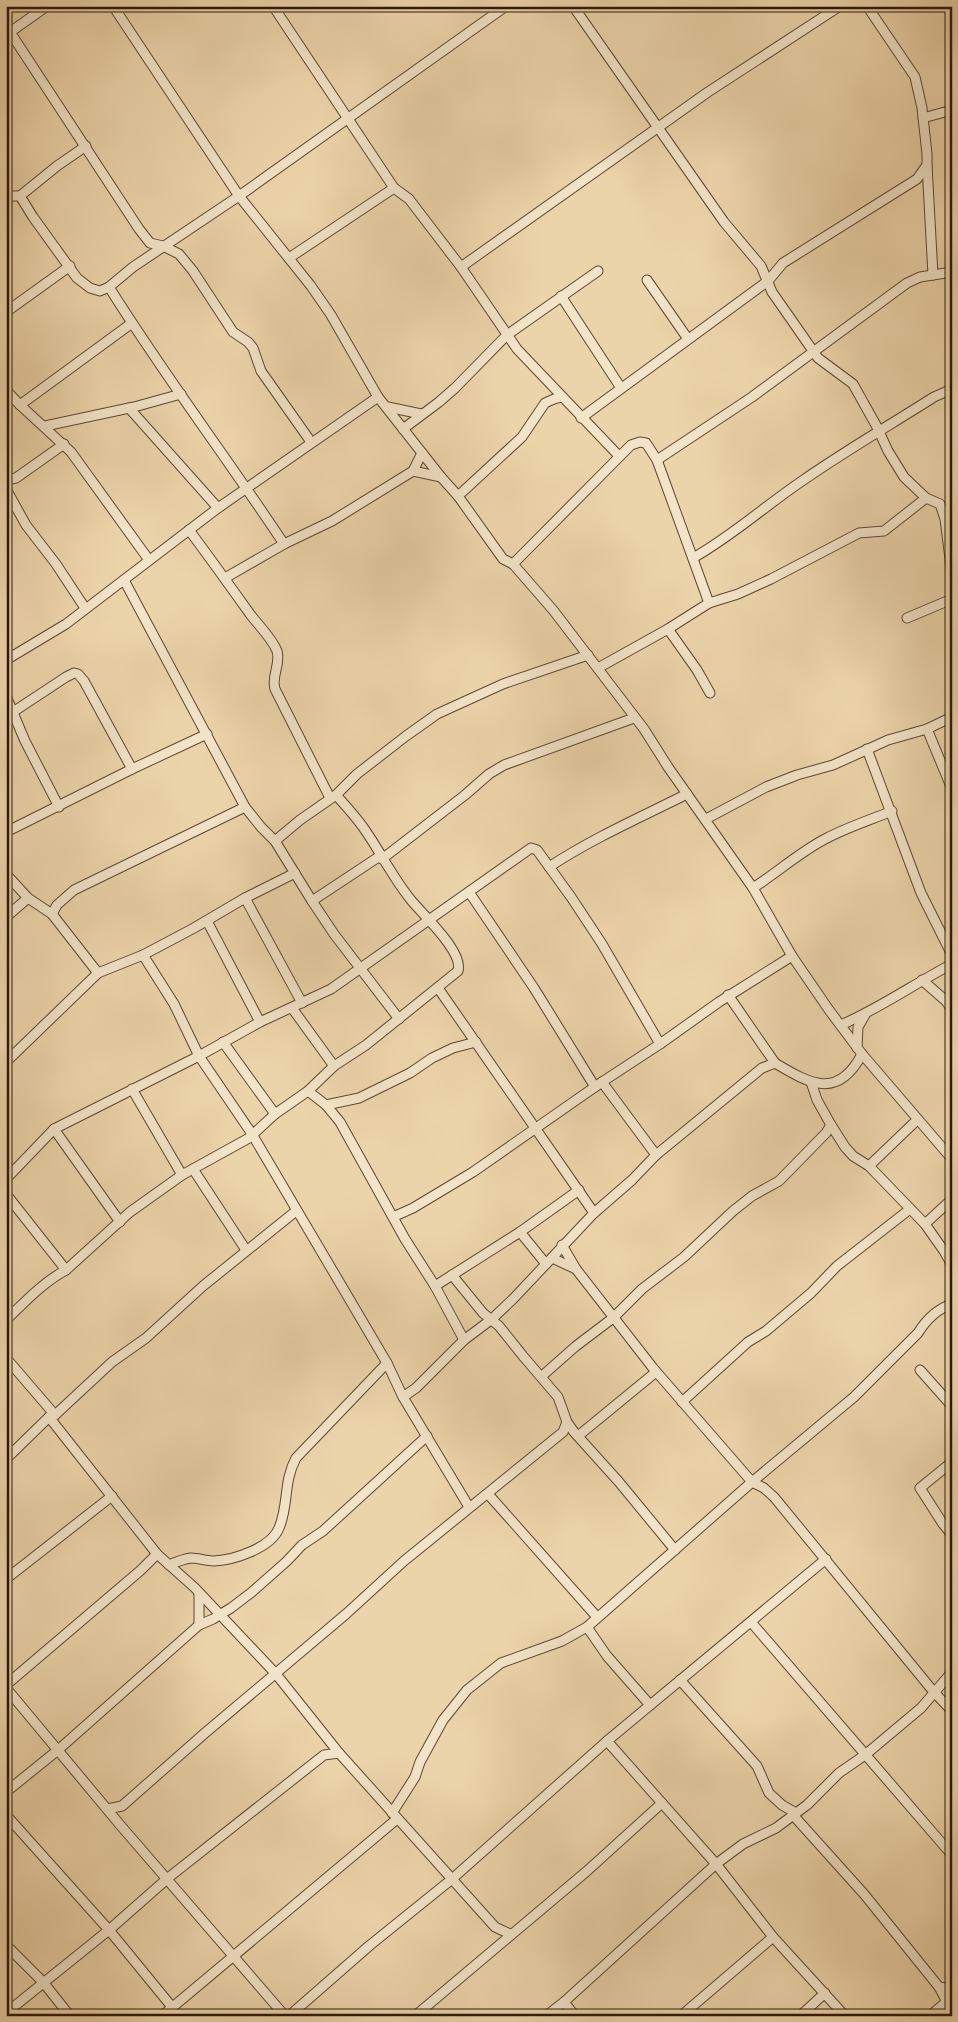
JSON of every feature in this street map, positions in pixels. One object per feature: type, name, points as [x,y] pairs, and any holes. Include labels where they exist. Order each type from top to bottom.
[{"type":"street","points":[[47,6],[8,32],[86,146],[139,229],[150,243],[163,246],[179,254],[193,271],[233,332],[248,342],[261,371],[311,442]]},
{"type":"street","points":[[113,6],[240,196],[331,315],[378,397],[458,496],[504,559],[513,564],[552,610],[644,729],[753,888],[792,956],[841,1026],[859,1051],[952,1159]]},
{"type":"street","points":[[273,6],[394,188],[409,199],[461,267],[517,349],[619,456]]},
{"type":"street","points":[[20,196],[32,217],[83,285],[100,291],[109,287],[163,246],[240,196],[506,6]]},
{"type":"street","points":[[573,6],[724,222],[761,266],[772,292],[814,353],[825,364],[853,384],[878,433],[904,477],[926,498],[940,504],[943,509],[952,575]]},
{"type":"street","points":[[461,267],[708,92],[840,6]]},
{"type":"street","points":[[867,6],[915,77],[924,118],[933,275]]},
{"type":"street","points":[[924,118],[952,110]]},
{"type":"street","points":[[6,199],[12,196],[20,196],[57,166],[86,146]]},
{"type":"street","points":[[581,418],[768,281],[776,270],[791,258],[916,179],[926,165]]},
{"type":"street","points":[[289,258],[394,188]]},
{"type":"street","points":[[6,312],[70,266]]},
{"type":"street","points":[[403,428],[455,388],[507,335],[598,271]]},
{"type":"street","points":[[657,460],[814,353],[900,287],[920,277],[952,272]]},
{"type":"street","points":[[647,280],[688,339]]},
{"type":"street","points":[[109,287],[132,324],[284,544]]},
{"type":"street","points":[[561,296],[621,388]]},
{"type":"street","points":[[20,405],[132,324]]},
{"type":"street","points":[[693,558],[739,529],[768,504],[801,481],[934,397],[952,389]]},
{"type":"street","points":[[6,390],[64,444],[101,491],[149,560]]},
{"type":"street","points":[[45,426],[129,408],[181,394]]},
{"type":"street","points":[[6,660],[66,624],[218,508],[378,397]]},
{"type":"street","points":[[458,496],[522,437],[546,403],[562,397]]},
{"type":"street","points":[[129,408],[218,508]]},
{"type":"street","points":[[388,408],[420,414]]},
{"type":"street","points":[[513,564],[619,456],[631,445],[640,442],[646,444],[657,460],[709,603]]},
{"type":"street","points":[[6,480],[16,478],[64,444]]},
{"type":"street","points":[[225,578],[284,544],[332,521],[413,472],[422,453]]},
{"type":"street","points":[[413,472],[441,477]]},
{"type":"street","points":[[6,489],[26,525],[56,564],[85,608]]},
{"type":"street","points":[[598,668],[668,629],[709,603],[738,594],[772,579],[859,533],[884,531],[926,498]]},
{"type":"street","points":[[6,1320],[32,1294],[54,1276],[66,1270],[130,1212],[182,1175],[237,1145],[252,1134],[275,1114],[308,1090],[334,1066],[366,1045],[438,988],[458,971],[460,966],[450,946],[411,900],[381,858],[365,830],[333,796],[274,689],[274,675],[278,652],[272,641],[258,626],[189,530]]},
{"type":"street","points":[[124,580],[245,807],[261,827],[276,840],[312,901],[398,1019]]},
{"type":"street","points":[[907,618],[952,599]]},
{"type":"street","points":[[668,629],[697,670],[710,693]]},
{"type":"street","points":[[276,840],[406,736],[437,714],[503,684],[588,655]]},
{"type":"street","points":[[12,712],[66,676],[74,673],[78,674],[84,681],[132,769]]},
{"type":"street","points":[[6,696],[59,807]]},
{"type":"street","points":[[706,819],[766,787],[833,765],[888,740],[927,728],[952,717]]},
{"type":"street","points":[[312,901],[381,858],[465,795],[476,783],[504,765],[634,718]]},
{"type":"street","points":[[927,728],[952,789]]},
{"type":"street","points":[[6,832],[207,734]]},
{"type":"street","points":[[867,749],[892,811],[921,893],[952,955]]},
{"type":"street","points":[[549,867],[570,853],[687,794]]},
{"type":"street","points":[[52,914],[57,905],[74,890],[245,807]]},
{"type":"street","points":[[753,888],[804,851],[828,838],[892,811]]},
{"type":"street","points":[[6,1179],[54,1129],[199,1056],[260,1022],[331,989],[531,848],[537,850],[602,944],[660,1044]]},
{"type":"street","points":[[6,1062],[98,973],[143,955],[295,873]]},
{"type":"street","points":[[6,874],[28,898],[52,914],[98,973]]},
{"type":"street","points":[[469,892],[599,1084],[656,1155]]},
{"type":"street","points":[[6,917],[28,898]]},
{"type":"street","points":[[246,898],[302,1003]]},
{"type":"street","points":[[207,921],[260,1022]]},
{"type":"street","points":[[143,955],[174,1004],[199,1056],[252,1134],[469,1506]]},
{"type":"street","points":[[393,1217],[413,1208],[473,1172],[728,996],[792,956]]},
{"type":"street","points":[[841,1026],[952,964]]},
{"type":"street","points":[[922,980],[946,1001],[952,1010]]},
{"type":"street","points":[[438,988],[594,1213]]},
{"type":"street","points":[[728,996],[775,1063],[811,1082],[826,1085],[839,1081],[855,1068],[859,1051],[858,1027],[865,1014]]},
{"type":"street","points":[[292,1008],[334,1066]]},
{"type":"street","points":[[223,1042],[275,1114]]},
{"type":"street","points":[[326,1104],[359,1098],[410,1073],[432,1058],[453,1048],[476,1042]]},
{"type":"street","points":[[762,1068],[765,1049]]},
{"type":"street","points":[[404,1397],[416,1388],[464,1340],[492,1319],[594,1213],[632,1180],[656,1155],[762,1068],[775,1063]]},
{"type":"street","points":[[811,1082],[817,1100],[845,1147],[869,1166],[925,1224],[952,1265]]},
{"type":"street","points":[[817,1100],[826,1085]]},
{"type":"street","points":[[132,1089],[182,1175]]},
{"type":"street","points":[[308,1090],[326,1104],[340,1122],[464,1340]]},
{"type":"street","points":[[869,1166],[917,1120]]},
{"type":"street","points":[[542,1376],[684,1257],[733,1211],[752,1196],[779,1181],[826,1133],[831,1125]]},
{"type":"street","points":[[54,1129],[120,1222]]},
{"type":"street","points":[[193,1169],[246,1250]]},
{"type":"street","points":[[435,1286],[520,1232],[579,1190]]},
{"type":"street","points":[[6,1194],[66,1270]]},
{"type":"street","points":[[925,1224],[952,1199]]},
{"type":"street","points":[[682,1402],[748,1342],[766,1331],[804,1299],[837,1266],[910,1209]]},
{"type":"street","points":[[6,1459],[112,1362],[146,1338],[188,1299],[296,1211]]},
{"type":"street","points":[[520,1232],[549,1261],[576,1269]]},
{"type":"street","points":[[562,1245],[576,1269],[656,1372],[752,1482],[764,1488],[774,1497],[934,1692],[952,1711]]},
{"type":"street","points":[[452,1275],[542,1376],[561,1401],[567,1422],[576,1434],[675,1550]]},
{"type":"street","points":[[162,2016],[395,1816],[415,1778],[420,1762],[444,1720],[467,1690],[501,1663],[562,1641],[586,1627],[752,1482],[854,1398],[918,1333],[924,1324],[938,1311],[952,1304]]},
{"type":"street","points":[[6,1358],[157,1554],[199,1593],[276,1674],[339,1753],[495,1927],[510,1934]]},
{"type":"street","points":[[169,1564],[192,1558],[213,1561],[226,1559],[248,1553],[271,1541],[280,1528],[286,1484],[296,1458],[387,1363]]},
{"type":"street","points":[[920,1370],[952,1406]]},
{"type":"street","points":[[563,1432],[576,1434],[656,1372]]},
{"type":"street","points":[[107,1809],[122,1806],[346,1614],[404,1561],[469,1506],[488,1494],[563,1432],[567,1422]]},
{"type":"street","points":[[6,1792],[58,1750],[199,1625],[219,1615],[252,1592],[287,1561],[302,1544],[323,1531],[427,1436]]},
{"type":"street","points":[[952,1462],[920,1488],[952,1535]]},
{"type":"street","points":[[488,1494],[597,1617]]},
{"type":"street","points":[[6,1579],[112,1496]]},
{"type":"street","points":[[157,1554],[6,1687],[121,1826],[287,2016],[369,1946],[452,1880],[608,1741],[826,1559]]},
{"type":"street","points":[[199,1593],[199,1625]]},
{"type":"street","points":[[751,1622],[952,1855]]},
{"type":"street","points":[[586,1627],[607,1656],[650,1706]]},
{"type":"street","points":[[546,2016],[564,2002],[716,1864],[738,1848],[776,1828],[815,1798],[839,1773],[865,1756],[921,1708],[952,1672]]},
{"type":"street","points":[[680,1680],[757,1766],[769,1792],[794,1814],[864,1894],[949,1999],[930,2016]]},
{"type":"street","points":[[324,1755],[329,1740]]},
{"type":"street","points":[[608,1741],[716,1864],[773,1937],[845,2016]]},
{"type":"street","points":[[6,2013],[109,1930],[168,1878],[324,1755],[339,1753]]},
{"type":"street","points":[[415,2016],[587,1871],[662,1803]]},
{"type":"street","points":[[121,1826],[122,1806]]},
{"type":"street","points":[[6,1815],[109,1930],[172,2007]]},
{"type":"street","points":[[495,1927],[496,1947]]},
{"type":"street","points":[[681,2016],[773,1937]]},
{"type":"street","points":[[6,1946],[43,1982],[70,2016]]},
{"type":"street","points":[[939,1987],[952,1989]]},
{"type":"street","points":[[800,2016],[825,1993]]},
{"type":"street","points":[[564,2002],[575,2016]]}]
